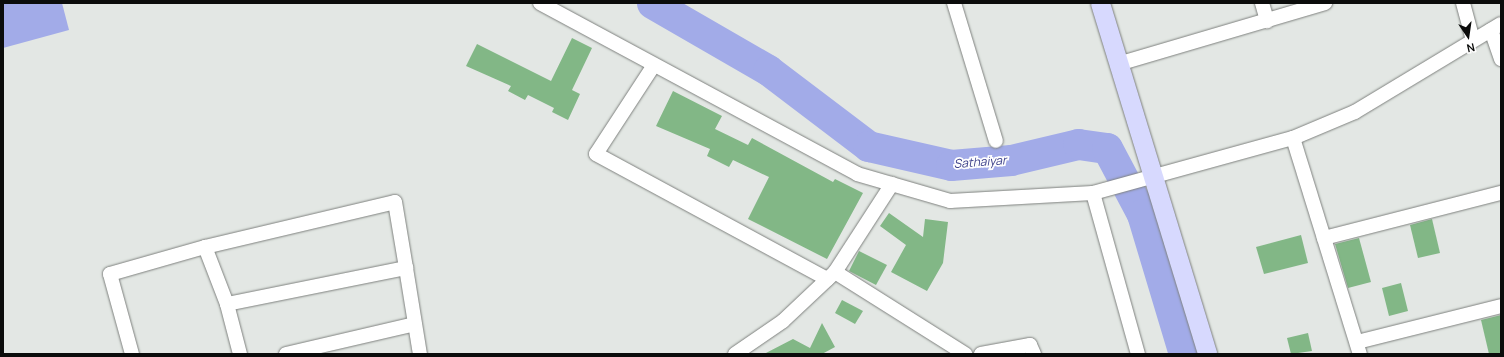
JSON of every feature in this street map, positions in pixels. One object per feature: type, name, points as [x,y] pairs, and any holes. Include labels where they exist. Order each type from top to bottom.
[{"type":"street","points":[[540,3],[857,174],[950,201],[1099,192],[1293,138],[1355,112],[1496,27],[1501,59]]},
{"type":"street","points":[[954,3],[996,141]]},
{"type":"street","points":[[1100,3],[1118,64],[1145,179],[1207,354]]},
{"type":"street","points":[[1262,3],[1267,21]]},
{"type":"street","points":[[1118,64],[1325,3]]},
{"type":"street","points":[[1463,3],[1473,40]]},
{"type":"street","points":[[654,65],[596,154],[831,275],[965,354]]},
{"type":"street","points":[[1293,138],[1358,348],[1501,306]]},
{"type":"street","points":[[735,354],[783,321],[831,275],[892,184]]},
{"type":"street","points":[[1099,192],[1138,354]]},
{"type":"street","points":[[1324,238],[1501,192]]},
{"type":"street","points":[[132,354],[110,274],[206,246],[395,202],[420,354]]},
{"type":"street","points":[[206,246],[227,304],[240,354]]},
{"type":"street","points":[[227,304],[406,268]]},
{"type":"street","points":[[286,354],[415,324]]},
{"type":"street","points":[[981,354],[1030,345],[1034,354]]},
{"type":"water","points":[[3,3],[62,3],[69,30],[3,48]]},
{"type":"building","points":[[572,38],[592,48],[572,90],[580,94],[568,120],[552,112],[554,108],[528,95],[525,100],[508,91],[511,86],[466,66],[477,44],[551,81]]},
{"type":"building","points":[[673,91],[722,116],[715,129],[748,145],[752,138],[833,182],[835,179],[863,193],[827,259],[748,219],[769,177],[733,160],[729,167],[707,156],[710,149],[656,126]]},
{"type":"building","points":[[889,213],[923,237],[925,219],[948,222],[943,263],[927,291],[891,272],[906,245],[880,226]]},
{"type":"building","points":[[1432,219],[1440,253],[1418,258],[1410,225]]},
{"type":"building","points":[[1301,235],[1308,263],[1264,274],[1256,247]]},
{"type":"building","points":[[1359,238],[1371,282],[1348,288],[1335,244]]},
{"type":"building","points":[[859,251],[887,265],[876,285],[849,271]]},
{"type":"building","points":[[1401,283],[1408,311],[1389,316],[1382,288]]},
{"type":"building","points":[[842,300],[863,311],[855,324],[835,313]]},
{"type":"building","points":[[1501,315],[1501,354],[1489,354],[1481,320]]},
{"type":"building","points":[[822,323],[835,347],[822,354],[764,354],[793,339],[810,348]]},
{"type":"building","points":[[1308,333],[1312,351],[1291,354],[1287,338]]},
{"type":"waterway","name":"Sathaiyar","points":[[652,3],[768,70],[868,146],[951,165],[1011,160],[1078,144],[1107,148],[1142,214],[1184,354]]}]
